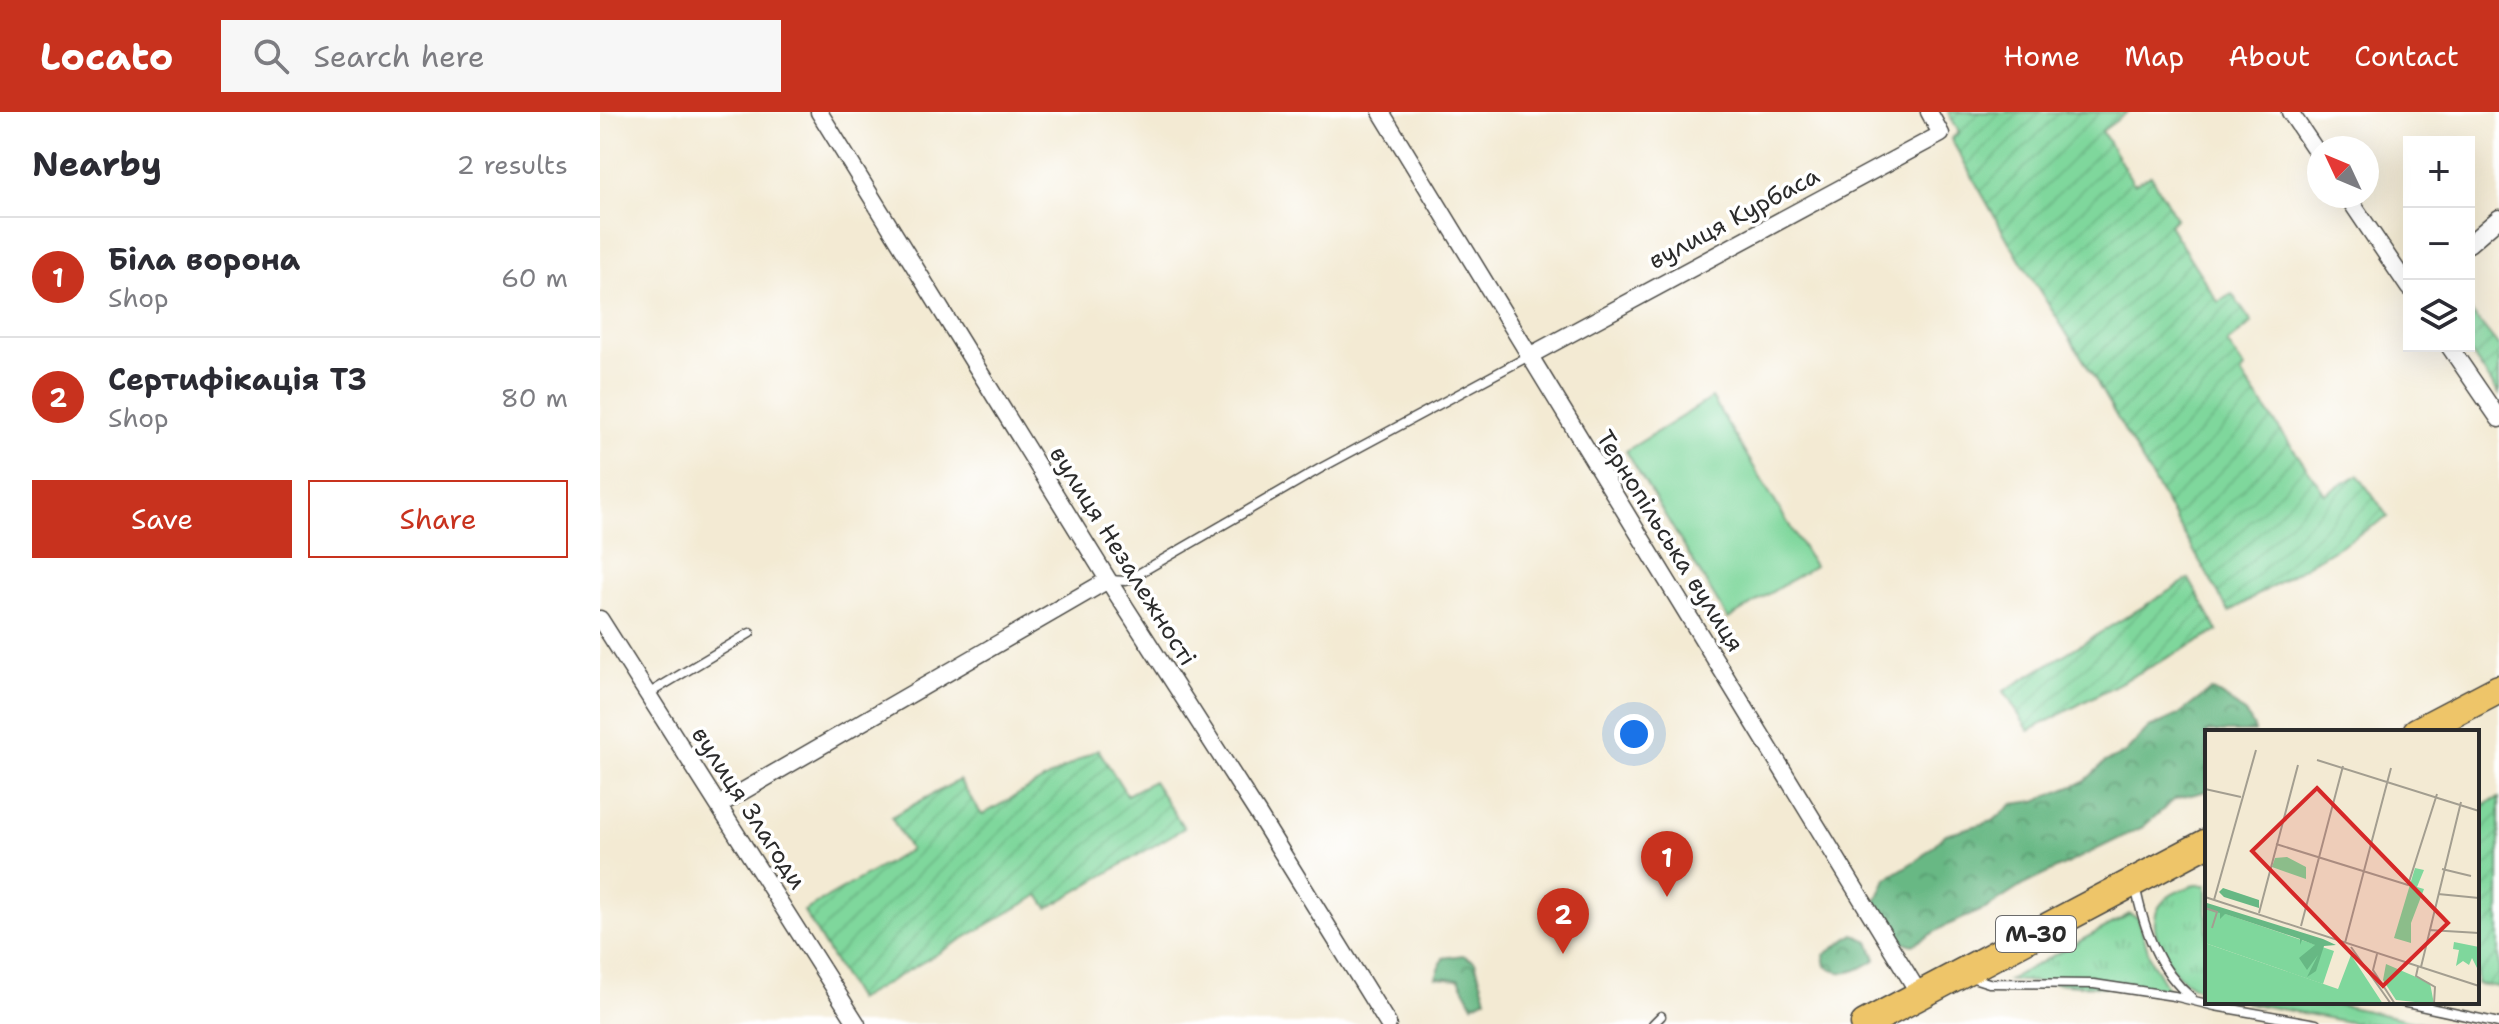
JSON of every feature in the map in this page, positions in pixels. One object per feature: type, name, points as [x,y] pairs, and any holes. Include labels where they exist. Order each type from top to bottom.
[{"type":"highway","points":[[2421,730],[2499,689]]},
{"type":"highway","name":"М-30","points":[[1865,1024],[2205,844]]},
{"type":"street","name":"вулиця Незалежності","points":[[819,112],[1108,580],[1388,1024]]},
{"type":"street","name":"Тернопільська вулиця","points":[[1381,112],[1920,995]]},
{"type":"street","name":"вулиця Курбаса","points":[[1529,356],[1941,134],[1929,112]]},
{"type":"street","points":[[2290,112],[2307,137]]},
{"type":"street","points":[[2355,208],[2404,280]]},
{"type":"street","points":[[2475,239],[2499,218]]},
{"type":"street","points":[[2453,352],[2499,419]]},
{"type":"street","points":[[719,805],[1108,580]]},
{"type":"street","name":"вулиця Злагоди","points":[[600,619],[857,1024]]},
{"type":"lane","points":[[1108,580],[1126,581],[1321,468],[1529,356]]},
{"type":"lane","points":[[647,694],[750,633]]},
{"type":"lane","points":[[2135,881],[2140,908],[2160,963],[2170,978],[2196,1001]]},
{"type":"lane","points":[[1955,976],[1968,976],[1989,983],[2094,984],[2205,1003]]},
{"type":"lane","points":[[2212,1004],[2316,1024]]},
{"type":"lane","points":[[2411,1004],[2499,1023]]},
{"type":"lane","points":[[1653,1024],[1661,1016]]},
{"type":"green space","points":[[1948,112],[2128,112],[2102,131],[2134,184],[2151,175],[2176,218],[2169,225],[2218,302],[2232,294],[2252,323],[2227,343],[2245,369],[2241,374],[2325,494],[2358,475],[2388,517],[2229,612],[2089,369],[2009,242],[1951,139],[1959,132]]},
{"type":"green space","points":[[2475,317],[2499,347],[2499,394],[2470,352],[2475,352]]},
{"type":"green space","points":[[1712,398],[1814,566],[1728,619],[1626,451]]},
{"type":"green space","points":[[2189,579],[2218,631],[2029,731],[2004,691]]},
{"type":"green space","points":[[2211,690],[2244,713],[2254,730],[2205,730],[2205,792],[2175,799],[2143,827],[2023,885],[1987,908],[1945,926],[1913,945],[1894,939],[1874,906],[1886,879],[1920,858],[1946,834],[1993,821],[2013,804],[2035,801],[2084,782],[2105,762],[2125,753],[2149,728],[2178,715]]},
{"type":"green space","points":[[1098,749],[1127,795],[1153,781],[1184,828],[1048,908],[1039,895],[857,1000],[804,911],[910,850],[891,817],[959,780],[982,815]]},
{"type":"green space","points":[[2499,798],[2499,987],[2479,984],[2479,806]]},
{"type":"green space","points":[[2195,885],[2205,885],[2205,994],[2178,974],[2159,945],[2155,922],[2157,912],[2173,894]]},
{"type":"green space","points":[[2130,914],[2138,918],[2151,960],[2169,991],[2008,980]]},
{"type":"green space","points":[[1854,934],[1869,942],[1876,959],[1845,972],[1826,966],[1824,955]]},
{"type":"green space","points":[[1463,955],[1475,962],[1486,998],[1473,1005],[1459,979],[1436,977],[1443,958]]},
{"type":"green space","points":[[2254,1004],[2335,1004],[2427,1024],[2359,1024]]},
{"type":"place","name":"Біла ворона","points":[[1667,897]]},
{"type":"place","name":"Сертифікація ТЗ","points":[[1563,954]]}]
